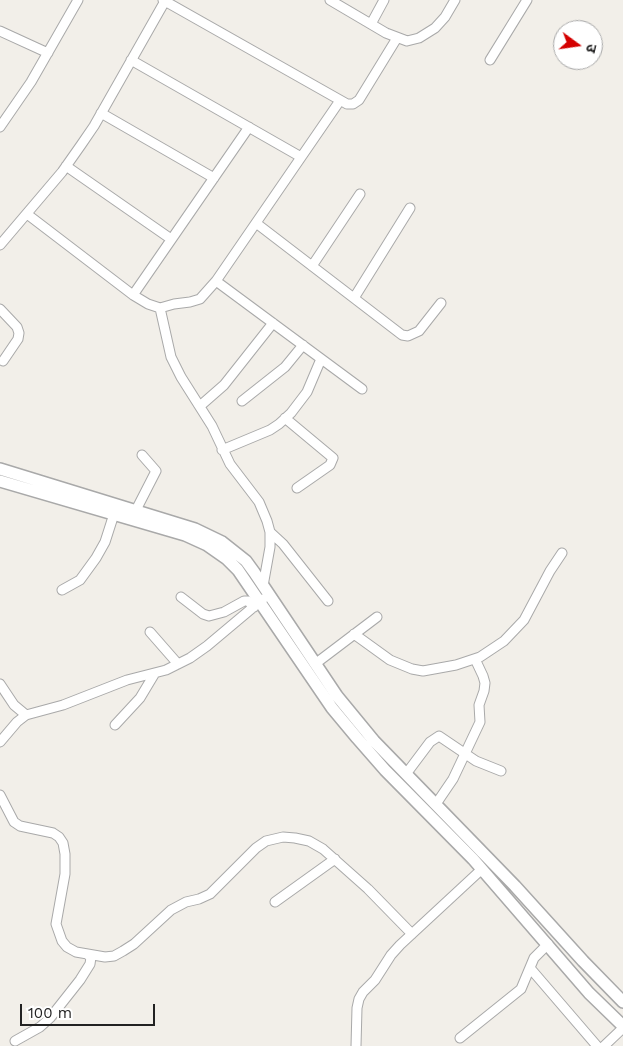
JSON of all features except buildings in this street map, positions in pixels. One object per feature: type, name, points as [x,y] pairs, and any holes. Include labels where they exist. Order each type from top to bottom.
[{"type":"street","points":[[0,127],[31,82],[78,0]]},
{"type":"street","points":[[330,0],[396,38],[407,41],[419,38],[435,28],[445,17],[455,0]]},
{"type":"street","points":[[371,24],[384,0]]},
{"type":"street","points":[[490,60],[527,0]]},
{"type":"street","points":[[0,246],[66,166],[101,113],[164,1],[346,104],[353,104],[359,100],[396,38]]},
{"type":"street","points":[[0,31],[48,53]]},
{"type":"street","points":[[132,60],[301,157]]},
{"type":"street","points":[[27,214],[133,295],[148,304],[160,308],[200,299],[216,281],[340,102]]},
{"type":"street","points":[[101,113],[214,178]]},
{"type":"street","points":[[133,295],[249,127]]},
{"type":"street","points":[[66,166],[171,240]]},
{"type":"street","points":[[312,266],[360,194]]},
{"type":"street","points":[[354,298],[410,208]]},
{"type":"street","points":[[256,223],[402,335],[408,336],[419,331],[441,303]]},
{"type":"street","points":[[216,281],[362,389]]},
{"type":"street","points":[[0,742],[17,722],[26,715],[63,705],[127,680],[156,673],[198,654],[257,604],[266,589],[270,532],[259,502],[230,464],[212,426],[171,357],[160,308]]},
{"type":"street","points":[[0,309],[17,327],[19,333],[15,345],[3,361]]},
{"type":"street","points":[[200,406],[224,385],[273,323]]},
{"type":"street","points":[[242,401],[285,367],[303,345]]},
{"type":"street","points":[[222,450],[270,430],[285,418],[307,392],[321,359]]},
{"type":"street","points":[[285,418],[333,458],[330,465],[297,488]]},
{"type":"street","points":[[136,510],[156,471],[142,454]]},
{"type":"street","points":[[0,470],[195,529],[222,542],[246,562],[337,696],[374,741],[515,886],[623,1002]]},
{"type":"street","points":[[0,481],[186,535],[207,545],[238,570],[257,604],[332,708],[385,770],[482,869],[590,993],[623,1027],[604,1046]]},
{"type":"street","points":[[62,590],[80,580],[96,558],[105,542],[114,514]]},
{"type":"street","points":[[270,532],[328,601]]},
{"type":"street","points":[[354,634],[390,660],[412,669],[432,671],[475,659],[491,651],[504,641],[524,620],[550,571],[562,553]]},
{"type":"street","points":[[181,597],[203,614],[209,616],[224,612],[244,601],[257,604]]},
{"type":"street","points":[[315,664],[377,617]]},
{"type":"street","points":[[150,632],[178,664]]},
{"type":"street","points":[[436,804],[453,778],[480,722],[479,705],[485,683],[484,676],[475,659]]},
{"type":"street","points":[[115,726],[140,698],[156,673]]},
{"type":"street","points":[[0,684],[14,705],[26,715]]},
{"type":"street","points":[[406,774],[435,738],[439,736],[464,755],[501,771]]},
{"type":"street","points":[[0,795],[14,822],[20,826],[53,833],[63,843],[66,854],[65,874],[56,924],[58,932],[67,948],[76,952],[105,957],[114,956],[123,951],[134,944],[171,910],[186,902],[210,894],[256,848],[266,842],[283,837],[309,841],[335,858],[412,934]]},
{"type":"street","points":[[275,902],[335,858]]},
{"type":"street","points":[[356,1046],[359,999],[391,955],[482,869]]},
{"type":"street","points":[[460,1038],[521,989],[534,958],[548,944]]},
{"type":"street","points":[[15,1041],[40,1027],[50,1018],[90,964],[91,957],[88,955]]},
{"type":"street","points":[[530,968],[597,1046]]}]
